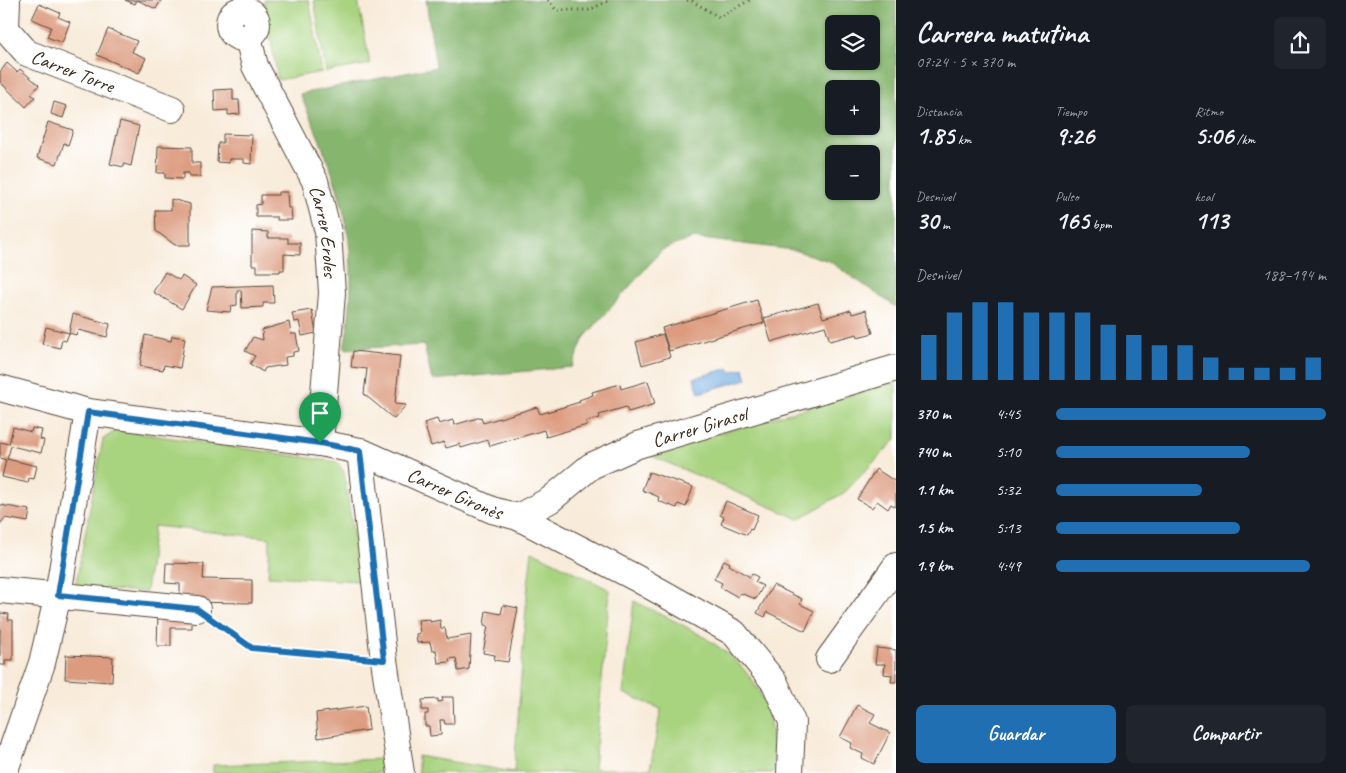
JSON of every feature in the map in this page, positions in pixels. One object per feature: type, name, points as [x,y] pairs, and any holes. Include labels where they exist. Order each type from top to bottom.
[{"type":"street","name":"Carrer Torre","points":[[4,2],[6,29],[27,53],[172,108]]},
{"type":"street","name":"Carrer Eroles","points":[[236,6],[253,14],[257,23],[255,32],[248,37],[255,66],[315,181],[328,232],[332,293],[320,443]]},
{"type":"street","name":"Carrer Girasol","points":[[518,517],[550,500],[591,466],[638,445],[896,368]]},
{"type":"street","name":"Carrer Gironès","points":[[0,388],[88,412],[320,443],[360,451],[492,510],[518,517],[636,578],[734,633],[775,683],[792,722],[790,773]]},
{"type":"street","points":[[4,773],[42,663],[58,595],[88,412]]},
{"type":"street","points":[[360,451],[384,660],[401,773]]},
{"type":"street","points":[[829,659],[896,566]]},
{"type":"street","points":[[0,590],[197,609]]},
{"type":"path","points":[[548,0],[556,10],[589,10],[610,0]]},
{"type":"path","points":[[686,0],[692,1],[719,17],[750,0]]},
{"type":"path","points":[[197,609],[252,648],[384,660]]},
{"type":"green space","points":[[264,0],[309,0],[322,72],[278,80]]},
{"type":"green space","points":[[314,0],[358,0],[370,64],[326,72]]},
{"type":"green space","points":[[426,0],[896,0],[896,307],[829,261],[794,250],[693,238],[662,250],[584,338],[572,367],[432,380],[424,345],[344,349],[349,318],[351,286],[349,238],[332,173],[300,94],[436,67]]},
{"type":"green space","points":[[896,382],[896,439],[845,492],[799,519],[647,454]]},
{"type":"green space","points":[[117,430],[337,462],[344,472],[360,581],[268,576],[270,538],[154,526],[146,592],[75,588],[103,439]]},
{"type":"green space","points":[[532,551],[610,590],[594,769],[650,769],[661,709],[623,693],[634,601],[703,636],[741,666],[755,685],[766,708],[774,749],[773,773],[418,773],[418,756],[514,772]]},
{"type":"green space","points":[[383,759],[383,773],[213,773],[213,765]]},
{"type":"water","points":[[729,368],[731,372],[744,368],[747,379],[699,393],[694,378]]},
{"type":"building","points":[[125,0],[137,0],[135,4]]},
{"type":"building","points":[[137,0],[161,0],[156,9]]},
{"type":"building","points":[[39,4],[60,13],[58,17],[70,22],[62,43],[47,37],[51,27],[32,19]]},
{"type":"building","points":[[108,29],[137,41],[132,52],[146,58],[139,73],[97,55]]},
{"type":"building","points":[[7,63],[17,72],[20,69],[39,85],[31,94],[35,97],[26,107],[0,82],[0,72]]},
{"type":"building","points":[[233,89],[233,100],[239,100],[240,114],[228,115],[228,110],[215,111],[214,90]]},
{"type":"building","points":[[54,102],[67,106],[63,118],[51,114]]},
{"type":"building","points":[[120,121],[139,126],[131,166],[124,164],[124,167],[110,164]]},
{"type":"building","points":[[48,122],[73,130],[68,145],[64,143],[57,164],[37,158]]},
{"type":"building","points":[[223,134],[252,135],[251,164],[244,163],[244,159],[229,159],[229,163],[217,162],[218,143],[223,143]]},
{"type":"building","points":[[158,146],[192,147],[192,163],[200,163],[200,177],[189,177],[189,173],[183,173],[183,179],[165,178],[165,173],[157,173]]},
{"type":"building","points":[[278,192],[287,192],[288,208],[291,208],[292,220],[277,220],[277,217],[256,217],[256,205],[261,204],[261,195],[278,195]]},
{"type":"building","points":[[171,199],[190,204],[190,245],[175,245],[156,231],[155,210],[171,210]]},
{"type":"building","points":[[252,231],[268,232],[268,238],[288,238],[288,243],[300,243],[300,255],[284,254],[284,270],[280,270],[280,272],[257,272],[257,265],[252,265]]},
{"type":"building","points":[[165,272],[179,280],[182,276],[196,285],[182,309],[153,292]]},
{"type":"building","points":[[273,285],[274,303],[263,303],[263,307],[242,308],[241,290],[237,290],[237,305],[231,306],[230,312],[206,310],[212,287]]},
{"type":"building","points":[[757,300],[764,323],[669,351],[662,328]]},
{"type":"building","points":[[818,303],[823,318],[851,310],[852,314],[866,310],[873,333],[858,337],[857,334],[830,341],[825,326],[771,342],[764,318]]},
{"type":"building","points":[[312,310],[316,333],[302,336],[299,321],[294,322],[292,313]]},
{"type":"building","points":[[73,314],[110,324],[107,337],[78,330],[76,335],[69,333]]},
{"type":"building","points":[[289,322],[291,334],[296,334],[299,351],[293,352],[293,356],[285,357],[286,365],[265,368],[263,372],[250,364],[255,356],[245,351],[253,337],[263,340],[262,330]]},
{"type":"building","points":[[46,327],[69,333],[66,341],[62,340],[60,348],[42,344]]},
{"type":"building","points":[[663,334],[670,357],[642,365],[636,342]]},
{"type":"building","points":[[145,335],[171,341],[172,336],[185,338],[180,368],[164,365],[163,370],[140,366]]},
{"type":"building","points":[[353,351],[400,356],[395,404],[406,405],[394,419],[364,394],[367,369],[351,367]]},
{"type":"building","points":[[648,381],[655,404],[628,412],[626,407],[599,415],[600,418],[586,422],[587,425],[546,437],[544,430],[490,446],[488,440],[461,448],[460,444],[446,448],[444,442],[431,446],[424,423],[437,419],[439,424],[453,420],[454,425],[481,417],[483,423],[537,407],[540,414],[580,402],[579,400],[593,395],[592,392],[620,384],[621,389]]},
{"type":"building","points":[[13,427],[31,432],[32,428],[42,430],[40,439],[44,440],[41,453],[11,446],[7,459],[37,466],[34,479],[29,478],[28,483],[2,477],[6,460],[0,458],[0,442],[9,444]]},
{"type":"building","points":[[876,469],[896,482],[896,507],[891,504],[888,509],[877,501],[872,508],[857,499]]},
{"type":"building","points":[[649,472],[693,487],[686,507],[678,504],[677,508],[658,501],[659,497],[642,490]]},
{"type":"building","points":[[726,501],[758,515],[752,530],[750,529],[747,535],[721,524],[724,517],[720,515]]},
{"type":"building","points":[[0,505],[30,510],[28,522],[5,518],[0,524]]},
{"type":"building","points":[[724,560],[750,577],[752,574],[758,577],[755,582],[763,586],[756,599],[740,593],[738,597],[720,587],[722,583],[714,579]]},
{"type":"building","points":[[166,563],[204,564],[203,579],[252,580],[252,603],[180,602],[180,584],[165,583]]},
{"type":"building","points":[[773,585],[802,599],[800,604],[814,611],[805,631],[767,612],[765,617],[757,613]]},
{"type":"building","points":[[503,605],[518,608],[508,662],[494,660],[495,655],[483,653],[488,626],[484,625],[486,611],[501,614]]},
{"type":"building","points":[[0,613],[9,614],[8,620],[13,620],[13,660],[5,660],[5,665],[0,665]]},
{"type":"building","points":[[158,613],[192,613],[192,628],[171,628],[171,646],[157,646]]},
{"type":"building","points":[[430,619],[430,622],[440,620],[441,629],[445,628],[447,639],[471,635],[469,669],[458,671],[456,658],[449,659],[450,662],[438,663],[436,650],[432,651],[430,642],[417,643],[416,634],[420,633],[418,620]]},
{"type":"building","points":[[877,648],[896,650],[896,682],[891,682],[892,675],[884,674],[885,664],[875,664]]},
{"type":"building","points":[[66,655],[113,657],[112,682],[65,679]]},
{"type":"building","points":[[442,697],[453,697],[454,724],[445,724],[444,720],[440,720],[441,735],[430,736],[429,726],[425,726],[425,714],[428,714],[428,710],[422,710],[422,700],[438,699],[438,702],[443,701]]},
{"type":"building","points":[[857,705],[875,714],[870,723],[890,733],[874,764],[862,758],[863,754],[850,748],[852,743],[840,737]]},
{"type":"building","points":[[366,706],[369,730],[318,738],[316,713]]},
{"type":"route","points":[[88,412],[320,443],[360,451],[384,660],[252,648],[197,609],[130,604],[58,595],[88,412]]}]
